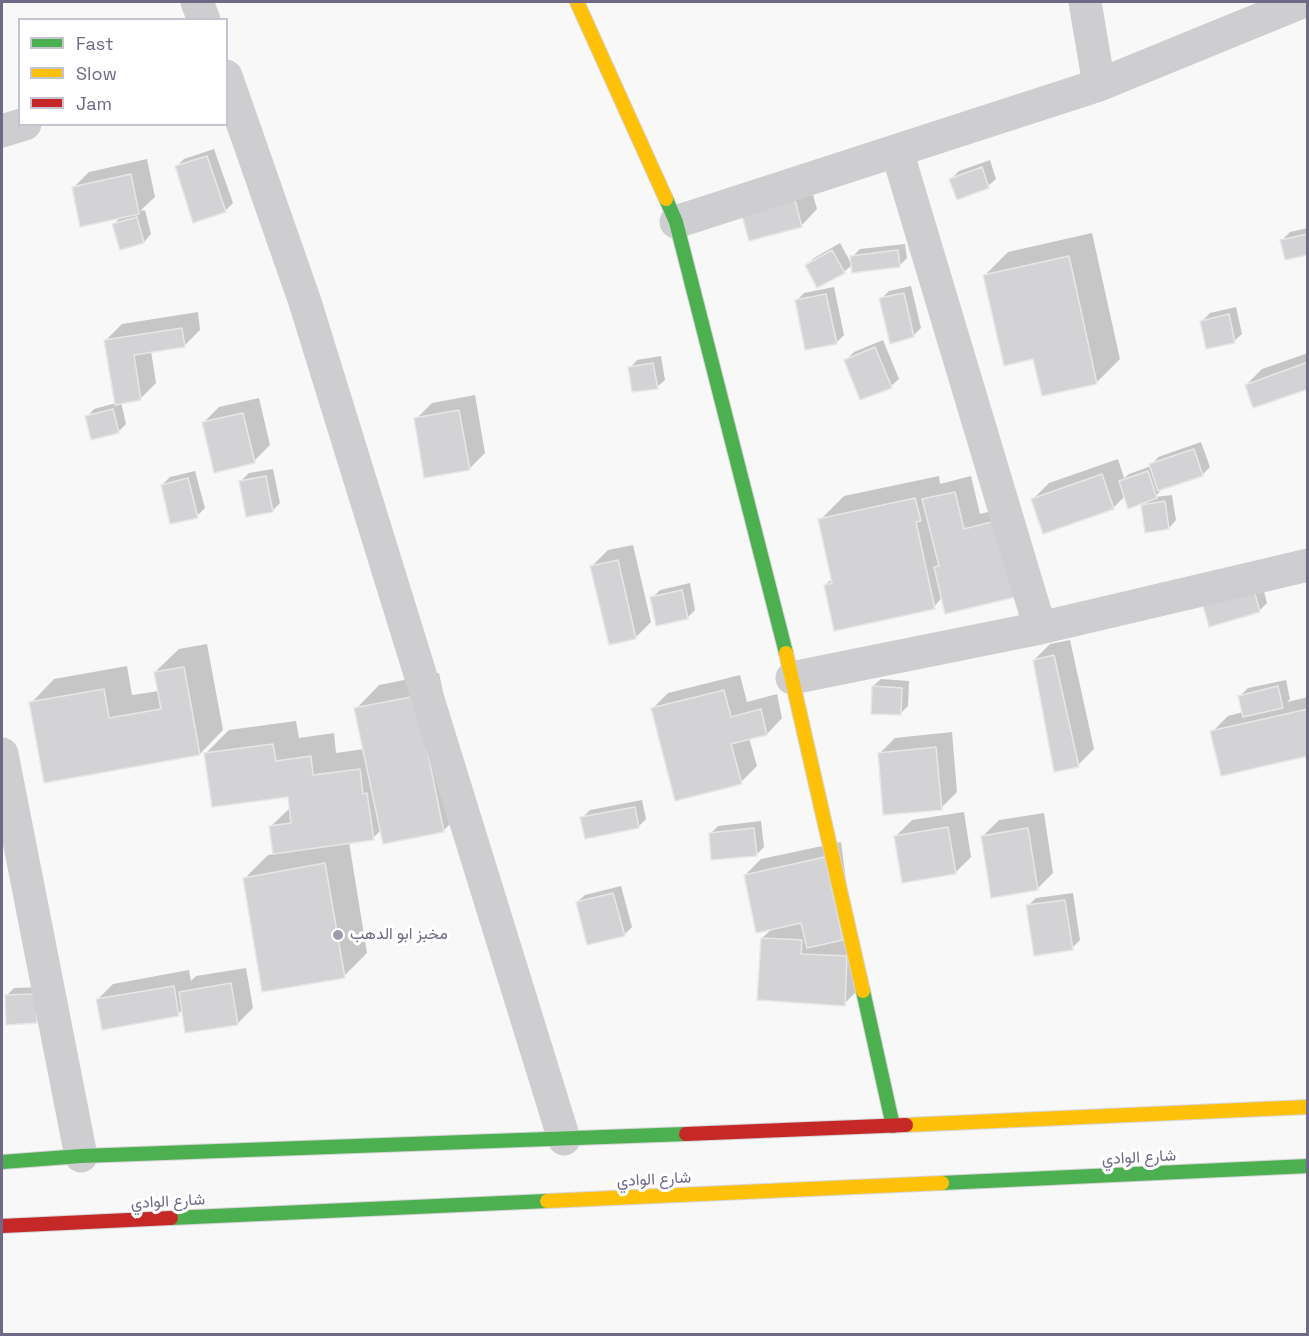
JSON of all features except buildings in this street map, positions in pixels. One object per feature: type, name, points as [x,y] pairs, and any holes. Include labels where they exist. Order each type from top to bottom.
[{"type":"main road","points":[[577,2],[676,222],[792,678],[893,1126]]},
{"type":"main road","points":[[2,1162],[81,1156],[893,1126],[1308,1107]]},
{"type":"main road","name":"شارع الوادي","points":[[2,1226],[1308,1166]]},
{"type":"street","points":[[197,2],[203,18]]},
{"type":"street","points":[[1085,2],[1099,85]]},
{"type":"street","points":[[676,222],[1099,85],[1302,2]]},
{"type":"street","points":[[228,82],[308,313],[564,1139]]},
{"type":"street","points":[[2,130],[18,126]]},
{"type":"street","points":[[897,151],[1040,628]]},
{"type":"street","points":[[792,678],[1040,628],[1308,564]]},
{"type":"street","points":[[2,754],[81,1156]]},
{"type":"traffic: fast","points":[[666,199],[676,222],[786,653]]},
{"type":"traffic: fast","points":[[863,991],[893,1126]]},
{"type":"traffic: fast","points":[[2,1162],[81,1156],[686,1134]]},
{"type":"traffic: fast","points":[[942,1183],[1308,1166]]},
{"type":"traffic: fast","points":[[171,1218],[547,1201]]},
{"type":"traffic: slow","points":[[577,2],[666,199]]},
{"type":"traffic: slow","points":[[786,653],[863,991]]},
{"type":"traffic: slow","points":[[906,1125],[1308,1107]]},
{"type":"traffic: slow","points":[[547,1201],[942,1183]]},
{"type":"traffic: jam","points":[[686,1134],[906,1125]]},
{"type":"traffic: jam","points":[[2,1226],[171,1218]]},
{"type":"place","name":"مخبز ابو الدهب","points":[[338,935]]}]
